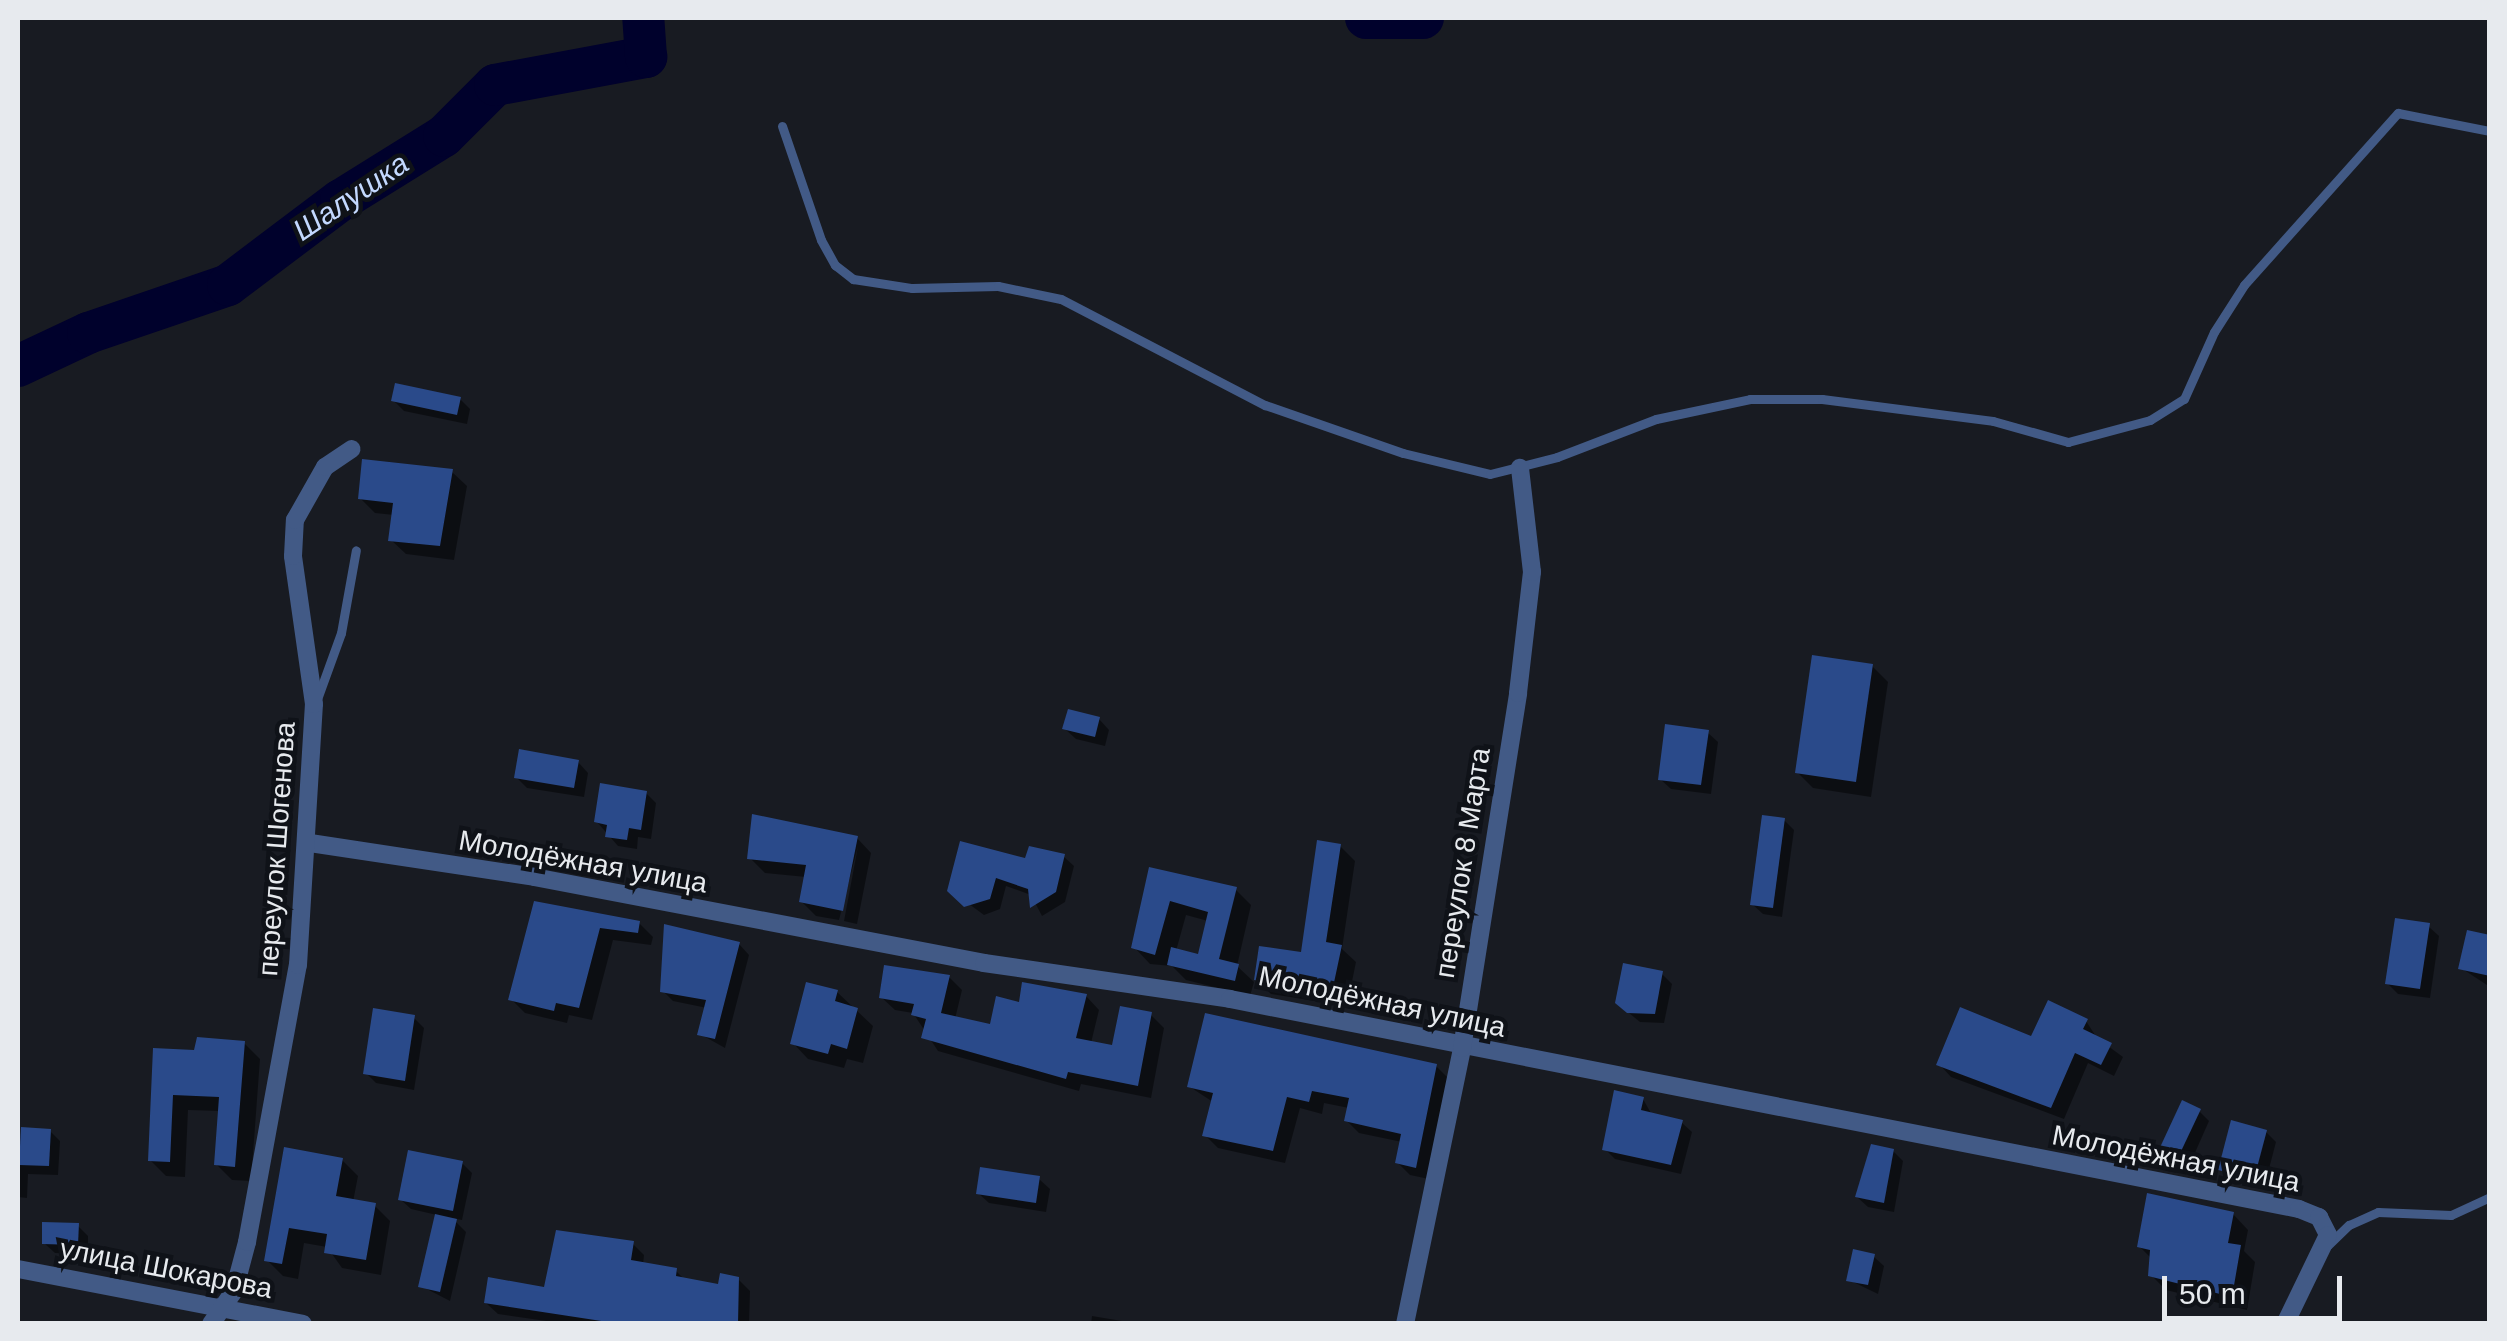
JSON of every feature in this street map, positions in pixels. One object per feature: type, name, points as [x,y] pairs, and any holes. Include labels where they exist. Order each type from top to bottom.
[{"type":"street","name":"переулок Шогенова","points":[[211,1324],[234,1290],[247,1242],[288,1030],[310,843],[307,794],[314,704],[293,556],[295,520],[325,467],[352,450]]},
{"type":"street","name":"переулок 8 Марта","points":[[1405,1324],[1462,1048],[1532,572],[1520,468]]},
{"type":"street","name":"Молодёжная улица","points":[[310,843],[534,878],[984,963],[1230,1000],[2299,1209],[2325,1224],[2326,1246]]},
{"type":"street","points":[[2284,1324],[2326,1246]]},
{"type":"street","name":"улица Шокарова","points":[[18,1269],[303,1324]]},
{"type":"lane","points":[[782,126],[821,240],[835,265],[853,279],[912,288],[1029,290],[1119,325],[1264,405],[1455,468],[1490,474],[1520,468],[1656,419],[1766,397],[1993,421],[2068,442],[2150,420],[2184,398],[2244,285],[2398,112],[2490,131]]},
{"type":"lane","points":[[314,704],[336,648],[356,550]]},
{"type":"lane","points":[[2326,1246],[2348,1225],[2378,1212],[2451,1215],[2490,1197]]},
{"type":"building","points":[[395,383],[461,397],[457,415],[391,401]]},
{"type":"building","points":[[362,459],[453,469],[440,546],[388,541],[393,503],[358,499]]},
{"type":"building","points":[[1812,655],[1873,664],[1856,782],[1795,773]]},
{"type":"building","points":[[1068,709],[1100,717],[1095,737],[1062,729]]},
{"type":"building","points":[[1665,724],[1709,730],[1701,785],[1658,780]]},
{"type":"building","points":[[519,749],[579,760],[574,788],[514,778]]},
{"type":"building","points":[[600,783],[647,791],[641,830],[629,828],[627,840],[605,837],[607,825],[594,822]]},
{"type":"building","points":[[752,814],[858,836],[843,911],[799,902],[806,865],[747,859]]},
{"type":"building","points":[[1762,815],[1785,818],[1773,908],[1750,905]]},
{"type":"building","points":[[1317,840],[1341,844],[1326,942],[1342,945],[1332,992],[1254,980],[1259,946],[1301,952]]},
{"type":"building","points":[[960,841],[1025,858],[1029,846],[1065,854],[1056,892],[1030,908],[1028,889],[996,878],[990,899],[964,907],[947,891]]},
{"type":"building","points":[[1149,867],[1237,887],[1219,959],[1239,964],[1235,981],[1167,965],[1171,947],[1198,954],[1208,912],[1170,901],[1155,955],[1131,948]]},
{"type":"building","points":[[534,901],[640,921],[638,933],[600,928],[579,1008],[556,1003],[554,1011],[508,1000]]},
{"type":"building","points":[[2395,918],[2430,923],[2420,989],[2385,984]]},
{"type":"building","points":[[664,924],[740,942],[715,1039],[697,1035],[706,1000],[660,992]]},
{"type":"building","points":[[2467,930],[2490,935],[2490,976],[2458,969]]},
{"type":"building","points":[[1623,963],[1663,971],[1655,1014],[1627,1013],[1615,1003]]},
{"type":"building","points":[[884,965],[950,975],[941,1013],[990,1024],[996,996],[1019,1002],[1022,982],[1087,994],[1076,1038],[1112,1045],[1120,1006],[1152,1012],[1138,1086],[1068,1072],[1066,1079],[921,1038],[926,1019],[911,1015],[914,1004],[879,998]]},
{"type":"building","points":[[806,982],[838,990],[835,1001],[858,1008],[847,1049],[831,1044],[828,1054],[790,1044]]},
{"type":"building","points":[[2048,1000],[2088,1019],[2083,1029],[2112,1043],[2101,1065],[2075,1053],[2051,1108],[1936,1065],[1960,1007],[2031,1036]]},
{"type":"building","points":[[373,1008],[415,1015],[405,1081],[363,1074]]},
{"type":"building","points":[[1205,1013],[1437,1064],[1416,1168],[1395,1163],[1401,1134],[1344,1121],[1349,1098],[1312,1091],[1309,1102],[1287,1097],[1273,1151],[1202,1136],[1213,1093],[1187,1087]]},
{"type":"building","points":[[197,1037],[245,1041],[235,1167],[214,1165],[219,1097],[173,1095],[170,1162],[148,1161],[153,1048],[194,1050]]},
{"type":"building","points":[[1614,1090],[1644,1097],[1641,1110],[1683,1120],[1671,1165],[1602,1150]]},
{"type":"building","points":[[2182,1100],[2201,1109],[2175,1164],[2156,1156]]},
{"type":"building","points":[[2231,1120],[2267,1130],[2254,1179],[2218,1170]]},
{"type":"building","points":[[21,1127],[51,1129],[49,1166],[19,1165]]},
{"type":"building","points":[[1871,1144],[1894,1149],[1884,1203],[1855,1197]]},
{"type":"building","points":[[284,1147],[343,1158],[336,1196],[376,1203],[366,1260],[324,1253],[327,1234],[289,1228],[282,1264],[264,1261]]},
{"type":"building","points":[[408,1150],[463,1161],[453,1211],[398,1200]]},
{"type":"building","points":[[980,1167],[1040,1176],[1036,1203],[976,1194]]},
{"type":"building","points":[[2147,1193],[2234,1212],[2228,1243],[2241,1245],[2232,1297],[2148,1276],[2150,1250],[2137,1247]]},
{"type":"building","points":[[435,1214],[457,1219],[440,1292],[418,1287]]},
{"type":"building","points":[[42,1222],[79,1223],[78,1245],[42,1244]]},
{"type":"building","points":[[556,1230],[634,1241],[631,1260],[677,1268],[676,1276],[718,1284],[720,1273],[739,1277],[738,1324],[621,1324],[484,1303],[488,1277],[544,1287]]},
{"type":"building","points":[[1853,1249],[1875,1254],[1868,1285],[1846,1281]]},
{"type":"waterway","name":"Шалушка","points":[[18,366],[88,333],[228,285],[341,200],[444,136],[495,85],[646,57],[643,18]]},
{"type":"waterway","name":"Шалушка","points":[[1366,18],[1423,18]]}]
